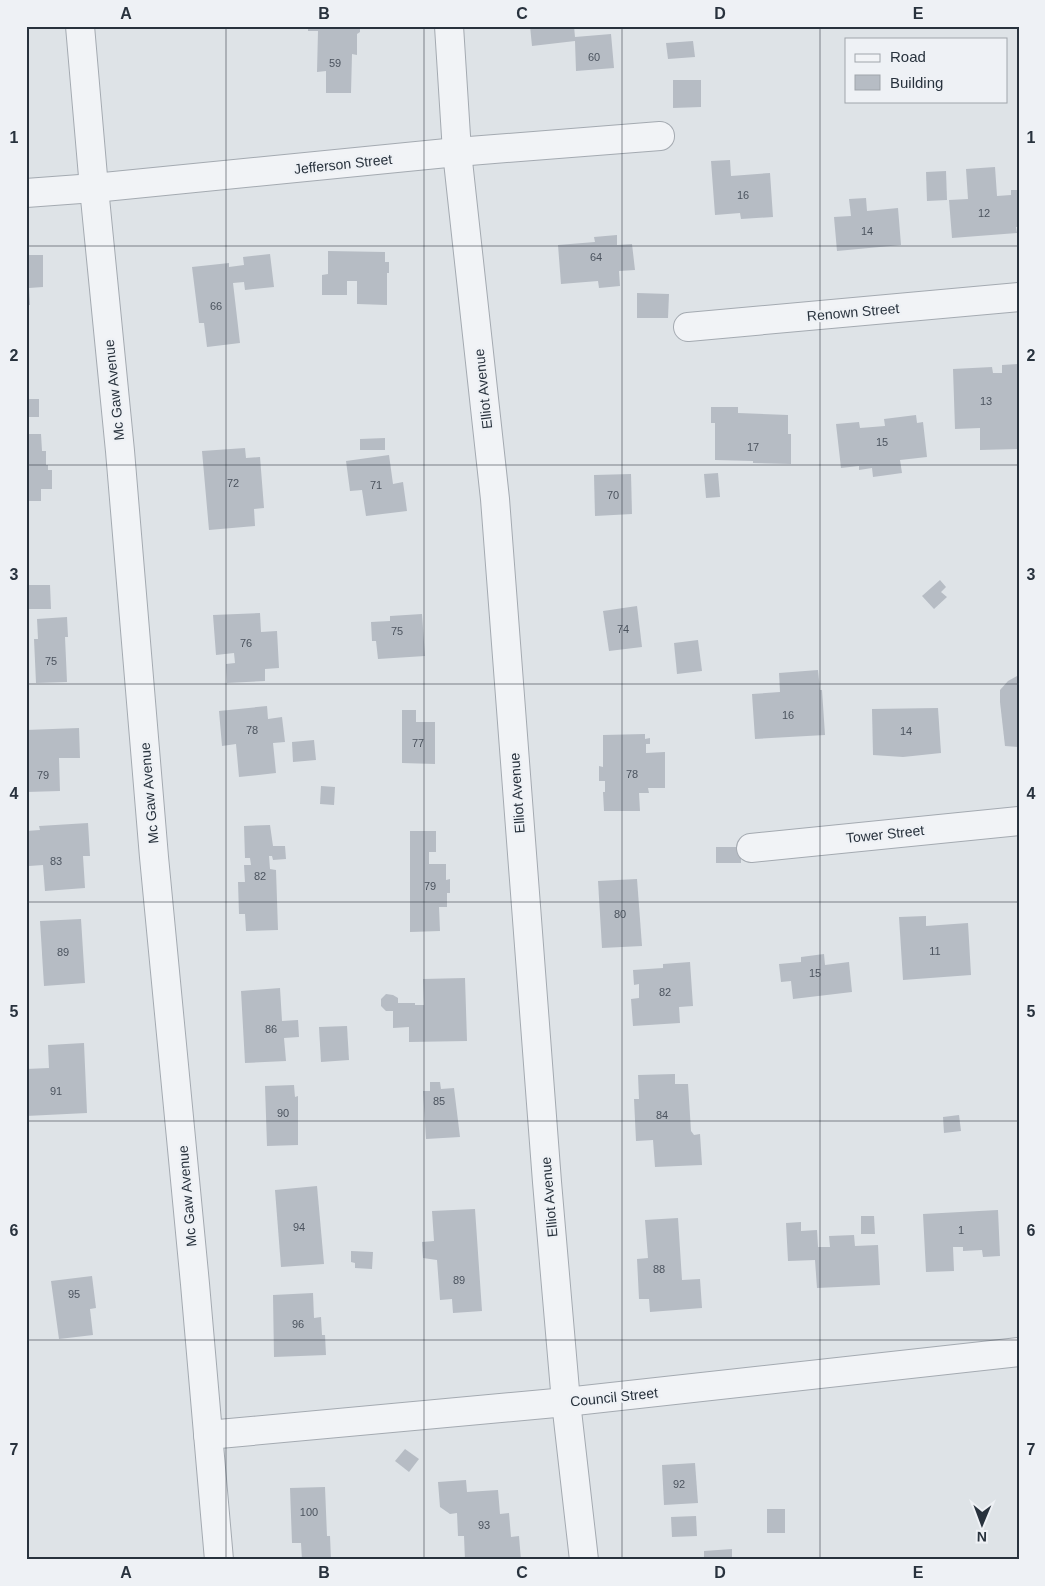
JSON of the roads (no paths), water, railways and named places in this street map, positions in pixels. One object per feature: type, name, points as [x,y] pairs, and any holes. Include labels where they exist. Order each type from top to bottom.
[{"type":"street","name":"Mc Gaw Avenue","points":[[80,26],[219,1560]]},
{"type":"street","name":"Elliot Avenue","points":[[449,26],[457,152],[495,499],[547,1182],[566,1402],[584,1560]]},
{"type":"street","name":"Jefferson Street","points":[[26,193],[457,152],[660,136]]},
{"type":"street","name":"Renown Street","points":[[688,327],[1019,297]]},
{"type":"street","name":"Tower Street","points":[[751,848],[1019,821]]},
{"type":"street","name":"Council Street","points":[[208,1435],[566,1402],[1019,1352]]}]
